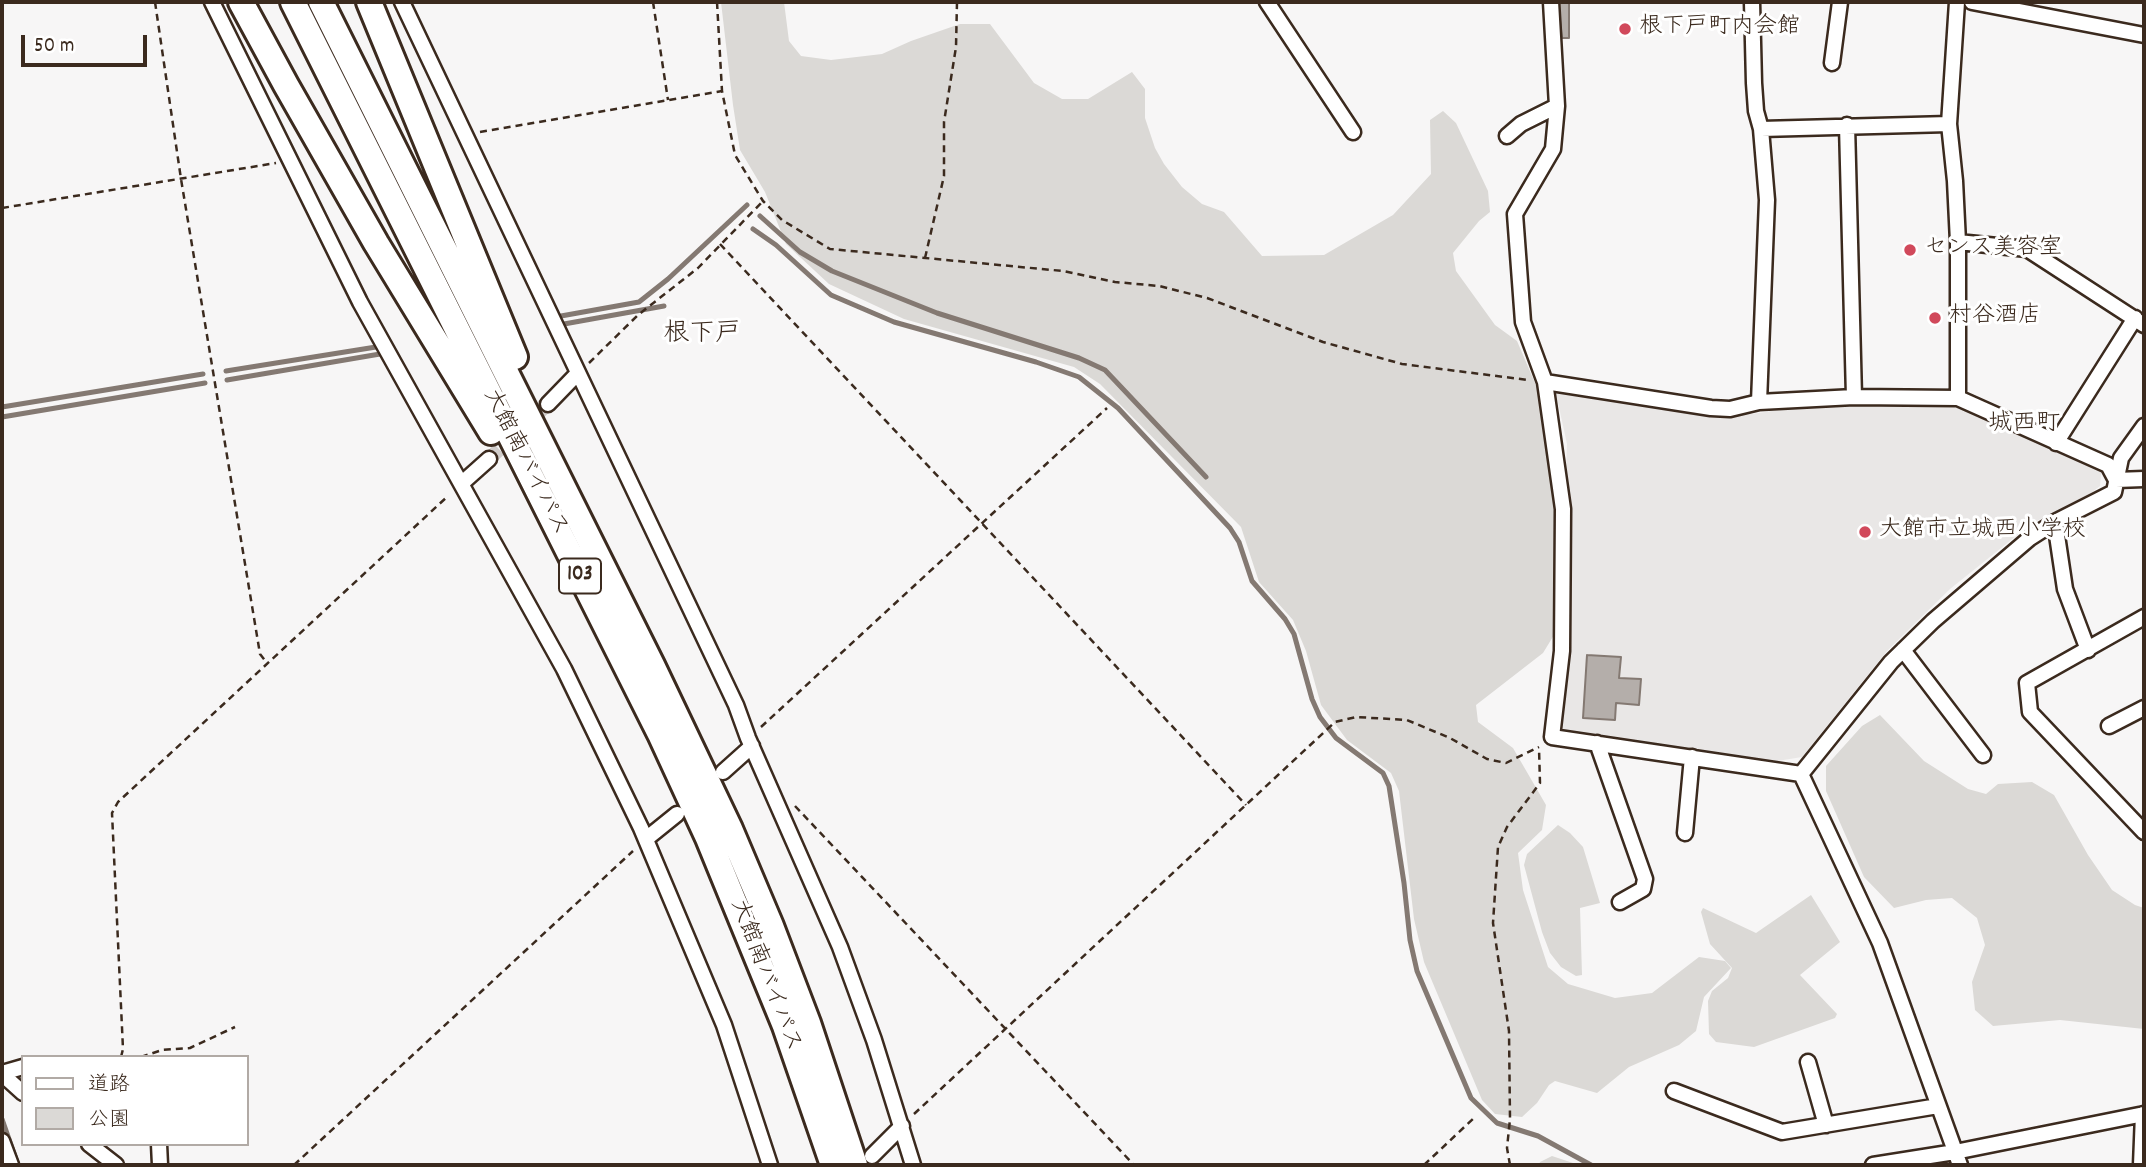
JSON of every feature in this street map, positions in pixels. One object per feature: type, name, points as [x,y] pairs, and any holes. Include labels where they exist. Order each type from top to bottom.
[{"type":"highway","points":[[241,2],[285,85],[376,243],[605,626]]},
{"type":"highway","name":"大館南バイパス","points":[[293,2],[708,838],[750,935],[785,1026],[833,1165]]},
{"type":"highway","name":"大館南バイパス","points":[[321,2],[652,665],[730,829],[863,1160]]},
{"type":"highway","points":[[369,2],[534,402],[652,665]]},
{"type":"street","points":[[212,2],[360,302],[564,669],[646,839],[724,1025],[770,1165]]},
{"type":"street","points":[[402,2],[736,705],[839,947],[874,1040],[913,1165]]},
{"type":"street","points":[[1267,2],[1353,132]]},
{"type":"street","points":[[1551,2],[1557,106],[1553,149],[1515,214],[1523,322],[1545,382],[1563,509],[1562,651],[1552,737],[1801,774]]},
{"type":"street","points":[[1752,2],[1756,111],[1761,129],[1767,200],[1759,402]]},
{"type":"street","points":[[1832,63],[1840,2]]},
{"type":"street","points":[[1957,2],[1949,124],[1958,242],[1958,398]]},
{"type":"street","points":[[1972,2],[2144,34]]},
{"type":"street","points":[[1507,136],[1521,124],[1557,106]]},
{"type":"street","points":[[1761,129],[1949,124]]},
{"type":"street","points":[[1847,125],[1854,397]]},
{"type":"street","points":[[1958,242],[2027,248],[2139,322],[2056,443]]},
{"type":"street","points":[[548,404],[578,373]]},
{"type":"street","points":[[1545,382],[1730,409],[1759,402],[1854,397],[1958,398],[2108,465],[2116,480]]},
{"type":"street","points":[[1801,774],[1891,662],[1933,621],[2030,538],[2114,492],[2121,458],[2144,426]]},
{"type":"street","points":[[461,484],[489,459]]},
{"type":"street","points":[[2116,480],[2144,479]]},
{"type":"street","points":[[2055,522],[2065,589],[2088,650]]},
{"type":"street","points":[[2144,617],[2027,683],[2030,712],[2144,832]]},
{"type":"street","points":[[1903,650],[1983,755]]},
{"type":"street","points":[[2109,726],[2144,708]]},
{"type":"street","points":[[723,772],[750,742]]},
{"type":"street","points":[[1597,743],[1645,879],[1643,888],[1620,901]]},
{"type":"street","points":[[1685,833],[1692,757]]},
{"type":"street","points":[[1801,774],[1880,943],[1957,1159]]},
{"type":"street","points":[[646,839],[677,814]]},
{"type":"street","points":[[1808,1062],[1826,1125]]},
{"type":"street","points":[[2,1073],[21,1068]]},
{"type":"street","points":[[2,1073],[21,1091]]},
{"type":"street","points":[[1674,1091],[1782,1132],[1938,1105]]},
{"type":"street","points":[[1873,1165],[1957,1159],[2144,1114],[2141,1165]]},
{"type":"street","points":[[863,1160],[902,1126]]},
{"type":"street","points":[[2,1141],[11,1165]]},
{"type":"street","points":[[92,1146],[116,1165]]},
{"type":"street","points":[[159,1146],[160,1165]]},
{"type":"path","points":[[155,2],[181,179],[260,654],[267,663]]},
{"type":"path","points":[[653,2],[668,100]]},
{"type":"path","points":[[717,2],[722,91],[735,155],[763,201],[782,220],[830,249],[1063,271],[1115,282],[1159,286],[1207,298],[1323,342],[1402,364],[1545,382]]},
{"type":"path","points":[[925,258],[944,176],[944,122],[956,47],[957,2]]},
{"type":"path","points":[[466,134],[722,91]]},
{"type":"path","points":[[2,208],[290,161]]},
{"type":"path","points":[[578,373],[638,315],[698,268],[763,201]]},
{"type":"path","points":[[720,244],[1246,806]]},
{"type":"path","points":[[750,742],[982,522],[1107,408]]},
{"type":"path","points":[[122,1055],[112,813],[118,802],[461,484]]},
{"type":"path","points":[[902,1126],[1335,722],[1356,717],[1407,720],[1450,738],[1487,759],[1506,763],[1539,747],[1552,737]]},
{"type":"path","points":[[1510,1165],[1507,1149],[1510,1119],[1508,1031],[1493,923],[1498,847],[1507,827],[1540,783],[1539,747]]},
{"type":"path","points":[[794,804],[1134,1165]]},
{"type":"path","points":[[294,1165],[646,839]]},
{"type":"path","points":[[147,1055],[162,1050],[190,1048],[235,1027]]},
{"type":"path","points":[[1424,1165],[1476,1116]]},
{"type":"shaded area","points":[[1558,2],[1569,2],[1569,38],[1562,38]]},
{"type":"shaded area","points":[[1555,389],[1708,416],[1752,414],[1824,403],[1958,407],[2095,466],[2101,473],[2100,486],[2031,524],[1950,589],[1887,651],[1802,757],[1765,763],[1562,734],[1557,730],[1567,444]]},
{"type":"shaded area","points":[[1587,655],[1621,657],[1619,678],[1641,679],[1639,705],[1616,703],[1615,720],[1583,718]]},
{"type":"green space","points":[[721,2],[784,2],[789,41],[801,56],[831,60],[882,54],[960,24],[990,24],[1034,83],[1062,99],[1088,99],[1132,72],[1145,89],[1145,118],[1155,148],[1164,164],[1182,187],[1202,204],[1224,212],[1262,256],[1324,255],[1393,215],[1431,174],[1430,120],[1443,111],[1456,123],[1488,191],[1490,212],[1479,221],[1453,253],[1456,271],[1495,325],[1517,341],[1538,390],[1555,503],[1554,635],[1543,653],[1476,705],[1478,722],[1513,748],[1546,805],[1542,830],[1518,853],[1523,890],[1548,967],[1568,984],[1615,998],[1652,993],[1699,957],[1725,961],[1731,968],[1704,997],[1696,1031],[1679,1045],[1629,1067],[1597,1093],[1555,1081],[1522,1117],[1495,1114],[1482,1100],[1424,962],[1414,919],[1399,791],[1391,773],[1347,740],[1321,705],[1306,651],[1293,620],[1259,582],[1241,527],[1100,384],[1074,367],[904,319],[829,284],[786,244],[765,192],[740,150]]},
{"type":"green space","points":[[1880,715],[1924,761],[1968,789],[1986,794],[1998,784],[2032,782],[2054,795],[2088,855],[2112,890],[2144,908],[2144,1029],[2060,1020],[1993,1026],[1975,1010],[1972,982],[1985,945],[1977,918],[1952,898],[1926,900],[1894,908],[1864,877],[1826,791],[1826,766],[1862,726]]},
{"type":"green space","points":[[1558,825],[1583,847],[1600,903],[1580,908],[1582,975],[1576,976],[1561,967],[1550,953],[1524,865],[1527,854]]},
{"type":"green space","points":[[1811,895],[1840,942],[1800,975],[1837,1014],[1835,1018],[1754,1047],[1716,1042],[1709,1034],[1708,1001],[1712,991],[1728,978],[1732,968],[1710,944],[1701,912],[1703,908],[1756,933]]},
{"type":"green space","points":[[1552,1156],[1579,1165],[1539,1165]]},
{"type":"waterway","points":[[561,316],[639,302],[668,279],[747,205]]},
{"type":"waterway","points":[[760,216],[800,252],[832,271],[937,313],[1079,358],[1105,370],[1206,477]]},
{"type":"waterway","points":[[753,229],[776,245],[831,295],[894,322],[1036,362],[1079,377],[1118,408],[1230,528],[1239,542],[1252,581],[1285,619],[1294,634],[1312,699],[1320,717],[1336,738],[1383,773],[1389,786],[1410,940],[1417,971],[1471,1098],[1497,1123],[1538,1136],[1591,1165]]},
{"type":"waterway","points":[[564,324],[664,306]]},
{"type":"waterway","points":[[226,371],[376,347]]},
{"type":"waterway","points":[[227,380],[380,354]]},
{"type":"waterway","points":[[2,407],[203,374]]},
{"type":"waterway","points":[[2,417],[205,383]]},
{"type":"waterway","points":[[2,1119],[18,1165]]},
{"type":"tunnel","points":[[489,459],[548,404]]},
{"type":"place","name":"根下戸町内会館","points":[[1625,29]]},
{"type":"place","name":"センス美容室","points":[[1910,250]]},
{"type":"place","name":"村谷酒店","points":[[1935,318]]},
{"type":"place","name":"大館市立城西小学校","points":[[1865,532]]},
{"type":"district","name":"根下戸","points":[[702,336]]},
{"type":"district","name":"城西町","points":[[2024,426]]}]
